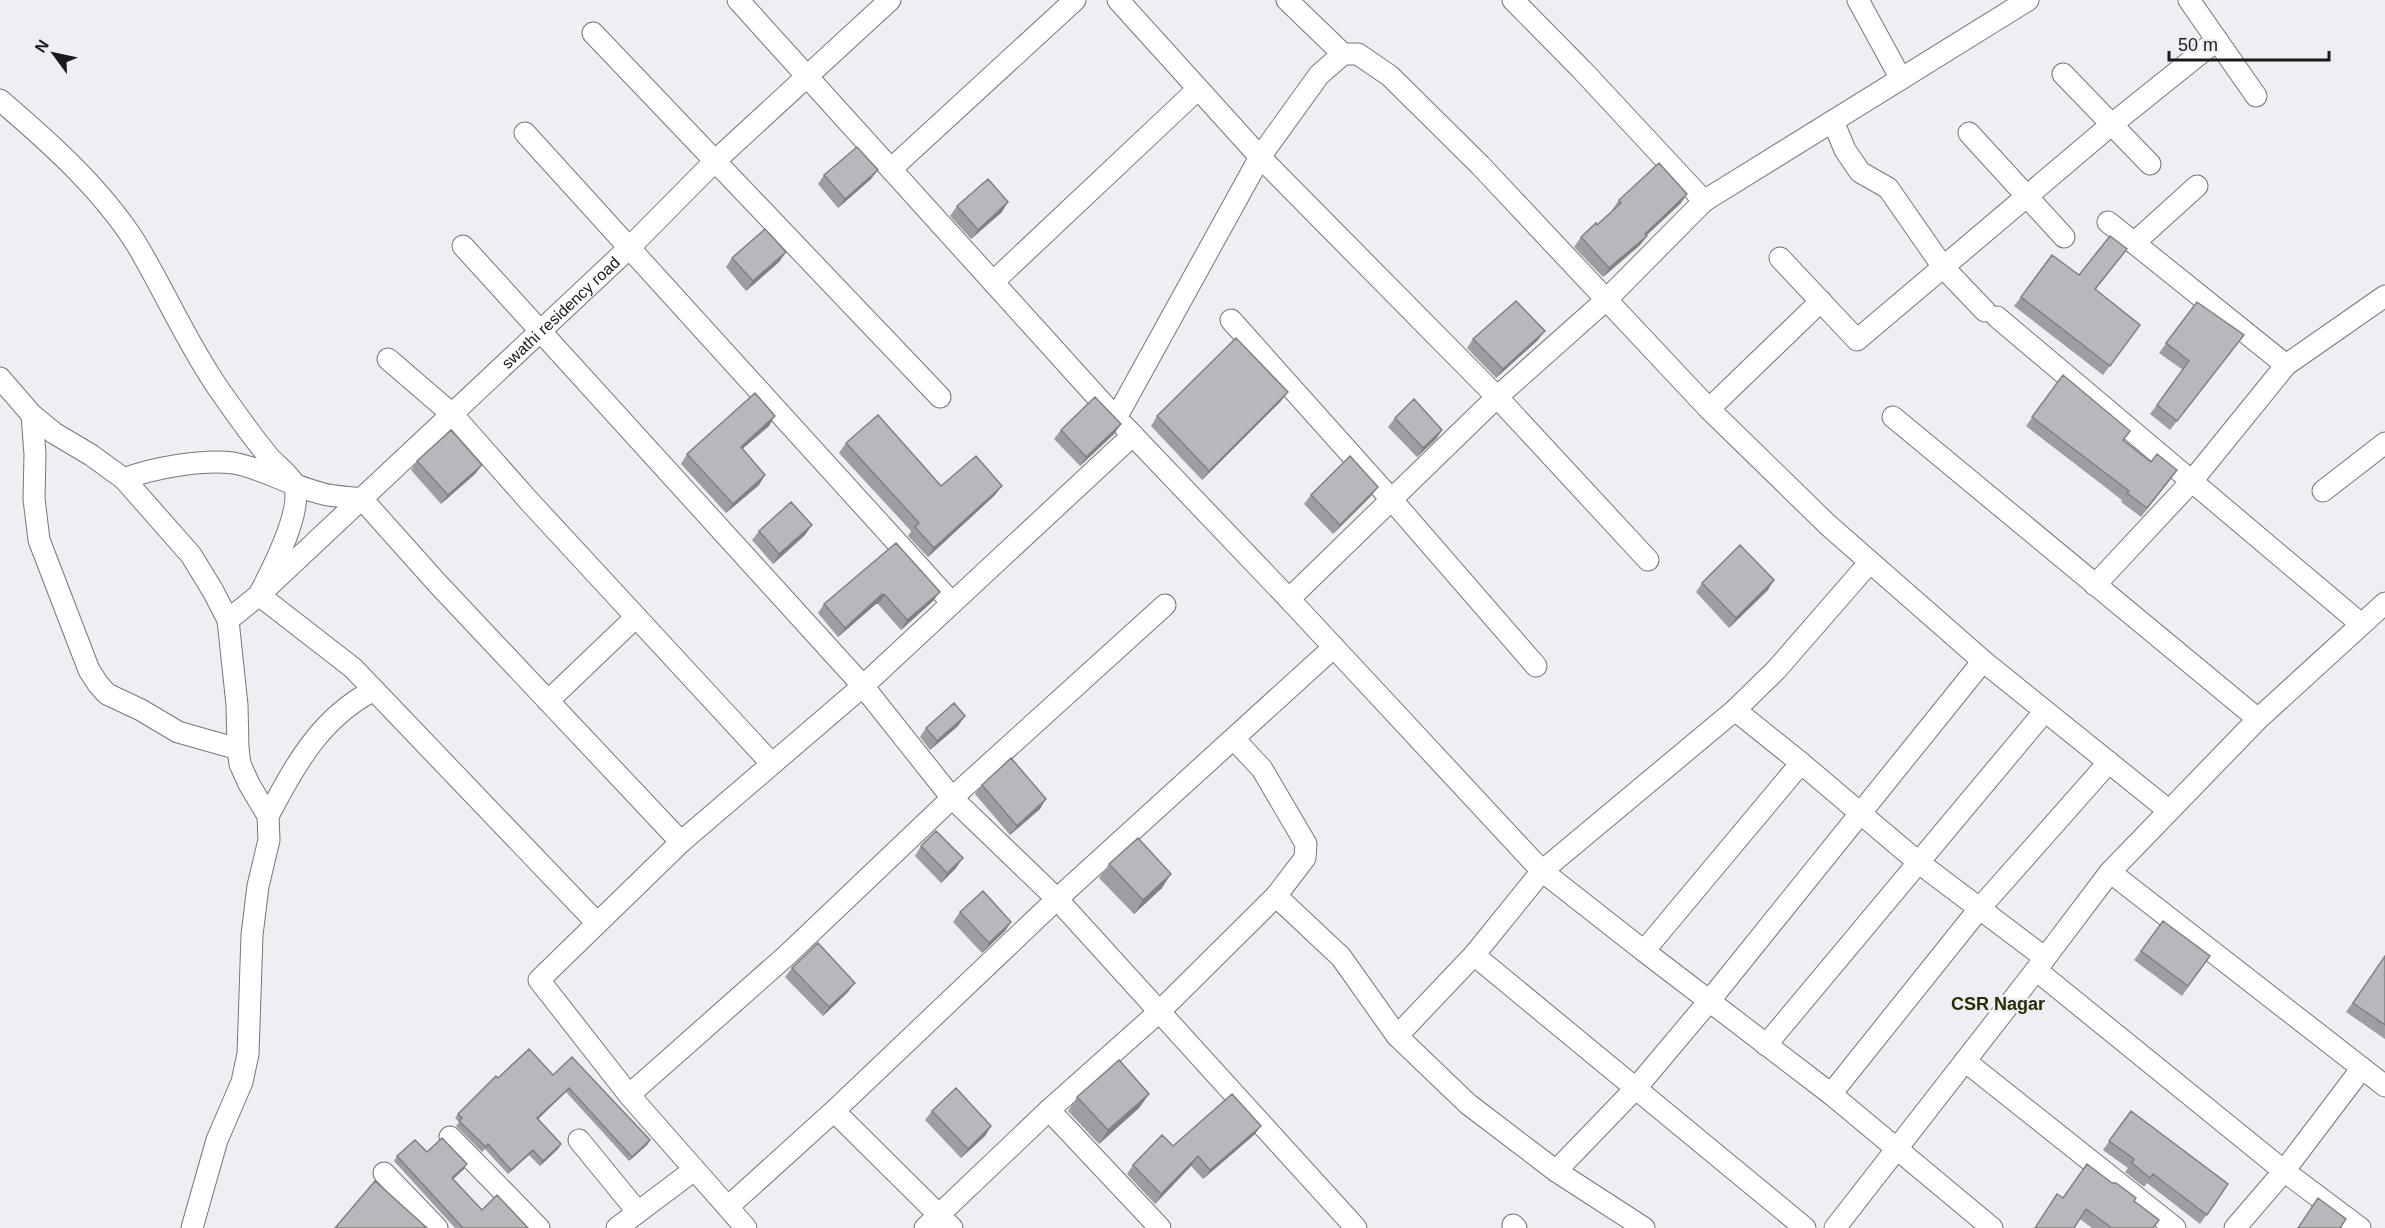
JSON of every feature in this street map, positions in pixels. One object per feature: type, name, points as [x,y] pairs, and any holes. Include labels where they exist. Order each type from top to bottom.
[{"type":"street","points":[[738,0],[1116,418],[1289,599],[1542,871],[1831,1094],[1992,1228]]},
{"type":"street","name":"swathi residency road","points":[[228,620],[259,595],[453,415],[630,247],[715,161],[890,0]]},
{"type":"street","points":[[891,169],[1075,0]]},
{"type":"street","points":[[1118,0],[1260,157],[1497,397],[1648,560]]},
{"type":"street","points":[[1287,0],[1343,54]]},
{"type":"street","points":[[1513,0],[1704,201]]},
{"type":"street","points":[[1857,0],[1901,79]]},
{"type":"street","points":[[1289,599],[1497,397],[1606,300],[1704,201],[2028,0]]},
{"type":"street","points":[[2189,0],[2256,96]]},
{"type":"street","points":[[593,33],[940,397]]},
{"type":"street","points":[[1780,258],[1857,340],[2111,125],[2217,40]]},
{"type":"street","points":[[1116,418],[1260,157],[1319,75],[1343,54],[1358,54],[1390,76],[1480,165],[1709,409],[1828,525],[1983,661],[2168,810]]},
{"type":"street","points":[[2063,74],[2150,164]]},
{"type":"street","points":[[993,282],[1198,89]]},
{"type":"street","points":[[0,100],[56,150],[115,215],[136,244],[216,385],[269,457],[293,483],[296,501],[291,518],[271,572],[259,595],[353,668],[597,923]]},
{"type":"street","points":[[1833,121],[1845,150],[1860,172],[1888,188],[1943,267],[1991,314],[2361,624]]},
{"type":"street","points":[[525,133],[952,603]]},
{"type":"street","points":[[1970,133],[2064,237]]},
{"type":"street","points":[[2134,243],[2197,186]]},
{"type":"street","points":[[2108,222],[2286,365]]},
{"type":"street","points":[[464,246],[863,686],[952,798],[1057,899],[1356,1228]]},
{"type":"street","points":[[2095,585],[2192,481],[2286,365],[2385,296]]},
{"type":"street","points":[[1709,409],[1821,301]]},
{"type":"street","points":[[1231,320],[1536,666]]},
{"type":"street","points":[[388,359],[453,415],[529,501],[772,764]]},
{"type":"street","points":[[0,378],[32,415],[54,433],[91,455],[124,479],[190,555],[228,620],[237,705],[240,764],[268,816],[269,840],[258,886],[252,935],[248,1054],[242,1082],[217,1140],[192,1228]]},
{"type":"street","points":[[32,415],[35,454],[34,499],[39,540],[94,677],[107,694],[141,710],[178,732],[238,749]]},
{"type":"street","points":[[1893,417],[2258,719]]},
{"type":"street","points":[[1132,435],[863,686],[681,842],[539,980],[629,1095],[736,1221],[834,1111],[1057,899],[1334,647]]},
{"type":"street","points":[[2323,491],[2385,443]]},
{"type":"street","points":[[124,479],[145,470],[195,464],[232,463],[320,493],[362,499],[438,584],[681,842]]},
{"type":"street","points":[[1397,1036],[1474,955],[1542,871],[1735,710],[1776,670],[1870,562]]},
{"type":"street","points":[[1835,1228],[2110,872],[2258,719],[2385,603]]},
{"type":"street","points":[[629,1095],[786,956],[952,798],[1165,605]]},
{"type":"street","points":[[548,701],[636,617]]},
{"type":"street","points":[[1556,1171],[1636,1088],[1710,1000],[1983,661]]},
{"type":"street","points":[[268,816],[314,739],[352,701],[374,690]]},
{"type":"street","points":[[1735,710],[1978,909],[2284,1171],[2360,1228]]},
{"type":"street","points":[[1766,1044],[2045,711]]},
{"type":"street","points":[[834,1111],[939,1224],[1049,1110],[1160,1011],[1276,896],[1305,858],[1306,843],[1262,770],[1234,739]]},
{"type":"street","points":[[1831,1094],[1978,909],[2109,762]]},
{"type":"street","points":[[1644,951],[1801,763]]},
{"type":"street","points":[[2110,872],[2385,1086]]},
{"type":"street","points":[[1276,896],[1341,957],[1397,1036],[1468,1104],[1556,1171],[1644,1228]]},
{"type":"street","points":[[1474,955],[1805,1228]]},
{"type":"street","points":[[1965,1061],[2175,1228]]},
{"type":"street","points":[[2235,1228],[2284,1171],[2362,1068]]},
{"type":"street","points":[[1049,1110],[1160,1228]]},
{"type":"street","points":[[450,1137],[539,1228]]},
{"type":"street","points":[[579,1140],[637,1211]]},
{"type":"street","points":[[617,1228],[694,1170]]},
{"type":"street","points":[[384,1173],[437,1228]]},
{"type":"building","points":[[857,147],[878,170],[845,199],[824,175]]},
{"type":"building","points":[[1659,163],[1687,194],[1645,234],[1647,236],[1609,268],[1581,237],[1621,203],[1619,200]]},
{"type":"building","points":[[988,179],[1008,202],[978,230],[957,206]]},
{"type":"building","points":[[765,229],[786,252],[753,281],[732,258]]},
{"type":"building","points":[[2110,236],[2127,249],[2095,289],[2140,325],[2110,366],[2021,297],[2052,255],[2079,275]]},
{"type":"building","points":[[1516,301],[1545,331],[1503,369],[1473,339]]},
{"type":"building","points":[[2197,302],[2244,335],[2177,421],[2157,405],[2189,361],[2166,343]]},
{"type":"building","points":[[1236,338],[1288,392],[1209,471],[1157,416]]},
{"type":"building","points":[[2063,375],[2130,431],[2123,440],[2151,462],[2157,454],[2177,470],[2147,508],[2127,493],[2129,491],[2032,417]]},
{"type":"building","points":[[755,393],[775,416],[741,447],[765,475],[733,504],[687,454]]},
{"type":"building","points":[[1095,397],[1121,424],[1086,457],[1061,430]]},
{"type":"building","points":[[1414,399],[1442,430],[1423,448],[1395,418]]},
{"type":"building","points":[[878,415],[941,486],[976,456],[1002,486],[934,548],[915,527],[919,523],[846,443]]},
{"type":"building","points":[[451,430],[482,465],[448,495],[417,461]]},
{"type":"building","points":[[1350,456],[1378,487],[1340,525],[1311,495]]},
{"type":"building","points":[[791,502],[812,525],[779,554],[759,531]]},
{"type":"building","points":[[896,543],[940,592],[907,620],[882,594],[845,628],[824,604]]},
{"type":"building","points":[[1740,545],[1774,580],[1736,618],[1702,583]]},
{"type":"building","points":[[954,703],[965,716],[937,741],[926,728]]},
{"type":"building","points":[[1011,758],[1046,799],[1017,826],[982,785]]},
{"type":"building","points":[[936,831],[963,858],[947,873],[921,846]]},
{"type":"building","points":[[1138,838],[1171,874],[1143,900],[1109,864]]},
{"type":"building","points":[[983,891],[1011,922],[989,943],[960,912]]},
{"type":"building","points":[[2163,921],[2210,956],[2188,986],[2141,951]]},
{"type":"building","points":[[818,943],[855,983],[829,1007],[792,968]]},
{"type":"building","points":[[2385,956],[2385,1025],[2353,1003]]},
{"type":"building","points":[[529,1049],[553,1075],[572,1057],[650,1140],[632,1157],[569,1088],[537,1118],[561,1144],[543,1161],[533,1150],[511,1170],[488,1144],[486,1147],[459,1121],[462,1118],[458,1114],[496,1076],[498,1078]]},
{"type":"building","points":[[1119,1060],[1149,1094],[1108,1130],[1077,1097]]},
{"type":"building","points":[[956,1088],[991,1126],[968,1149],[932,1111]]},
{"type":"building","points":[[1232,1094],[1261,1126],[1210,1170],[1198,1156],[1161,1194],[1133,1165],[1162,1135],[1173,1146]]},
{"type":"building","points":[[2131,1111],[2228,1184],[2207,1215],[2153,1174],[2150,1178],[2132,1163],[2134,1159],[2109,1141]]},
{"type":"building","points":[[442,1138],[467,1164],[452,1178],[482,1210],[497,1195],[528,1228],[463,1228],[397,1156],[415,1140],[427,1152]]},
{"type":"building","points":[[2087,1164],[2136,1198],[2134,1201],[2159,1220],[2153,1228],[2112,1228],[2086,1209],[2074,1228],[2035,1228],[2057,1194],[2063,1198]]},
{"type":"building","points":[[375,1181],[427,1228],[335,1228]]},
{"type":"building","points":[[2318,1198],[2346,1219],[2340,1228],[2298,1228]]},
{"type":"district","name":"CSR Nagar","points":[[1998,1004]]}]
